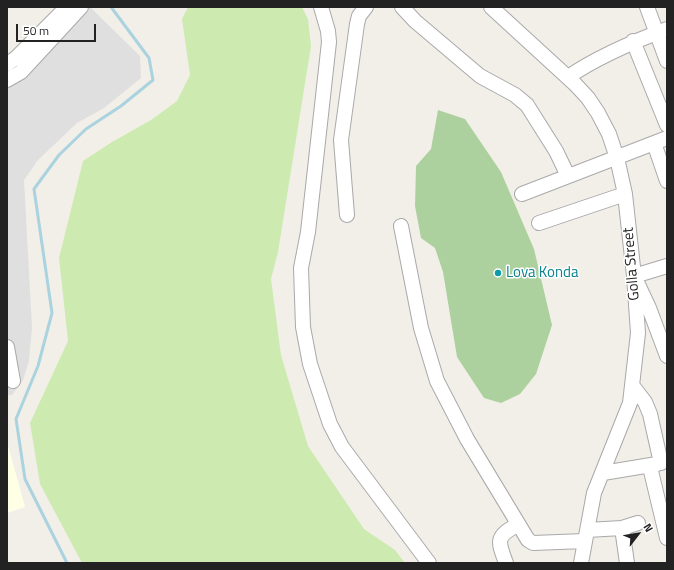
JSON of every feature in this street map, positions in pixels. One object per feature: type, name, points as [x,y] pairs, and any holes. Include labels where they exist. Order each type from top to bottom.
[{"type":"street","points":[[7,64],[16,58],[67,7]]},
{"type":"street","points":[[7,80],[21,72],[81,7]]},
{"type":"street","points":[[321,7],[328,31],[329,42],[309,224],[301,268],[303,327],[310,364],[330,424],[342,447],[429,563]]},
{"type":"street","points":[[347,215],[341,140],[357,24],[359,16],[366,7]]},
{"type":"street","points":[[402,7],[415,21],[480,76],[515,95],[527,105],[556,151],[568,176]]},
{"type":"street","name":"Golla Street","points":[[493,7],[568,77],[588,98],[609,134],[617,158],[625,194],[634,276],[638,333],[630,403],[594,493],[581,563]]},
{"type":"street","points":[[646,7],[661,31],[667,61]]},
{"type":"street","points":[[568,77],[587,64],[633,41],[661,31]]},
{"type":"street","points":[[633,41],[667,125]]},
{"type":"street","points":[[522,194],[667,138]]},
{"type":"street","points":[[654,143],[667,181]]},
{"type":"street","points":[[539,223],[625,194]]},
{"type":"street","points":[[401,226],[421,328],[437,381],[449,407],[528,540],[533,543],[586,536],[638,523]]},
{"type":"street","points":[[667,266],[634,276],[649,308],[667,356]]},
{"type":"street","points":[[7,347],[13,381]]},
{"type":"street","points":[[632,385],[645,402],[650,414],[659,464],[667,538]]},
{"type":"street","points":[[602,473],[659,464]]},
{"type":"street","points":[[506,563],[499,546],[500,537],[506,531],[518,525]]},
{"type":"street","points":[[622,528],[627,563]]},
{"type":"shaded area","points":[[85,7],[90,7],[140,56],[141,78],[104,108],[77,123],[38,160],[24,180],[32,327],[29,361],[23,380],[12,395],[7,395],[7,90]]},
{"type":"shaded area","points":[[7,442],[25,507],[7,513]]},
{"type":"green space","points":[[188,7],[302,7],[308,19],[311,46],[278,252],[271,279],[281,355],[308,446],[364,529],[395,550],[405,563],[82,563],[40,484],[30,423],[68,341],[59,258],[83,161],[112,142],[151,120],[177,101],[190,75],[182,19]]},
{"type":"green space","points":[[438,110],[465,119],[501,172],[534,249],[552,325],[536,374],[520,394],[501,403],[484,398],[457,357],[443,272],[435,248],[421,238],[415,206],[416,166],[431,149]]},
{"type":"waterway","points":[[67,563],[25,479],[16,419],[38,366],[52,313],[34,189],[59,155],[86,129],[121,106],[153,80],[149,58],[111,7]]},
{"type":"place","name":"Lova Konda","points":[[498,273]]}]
